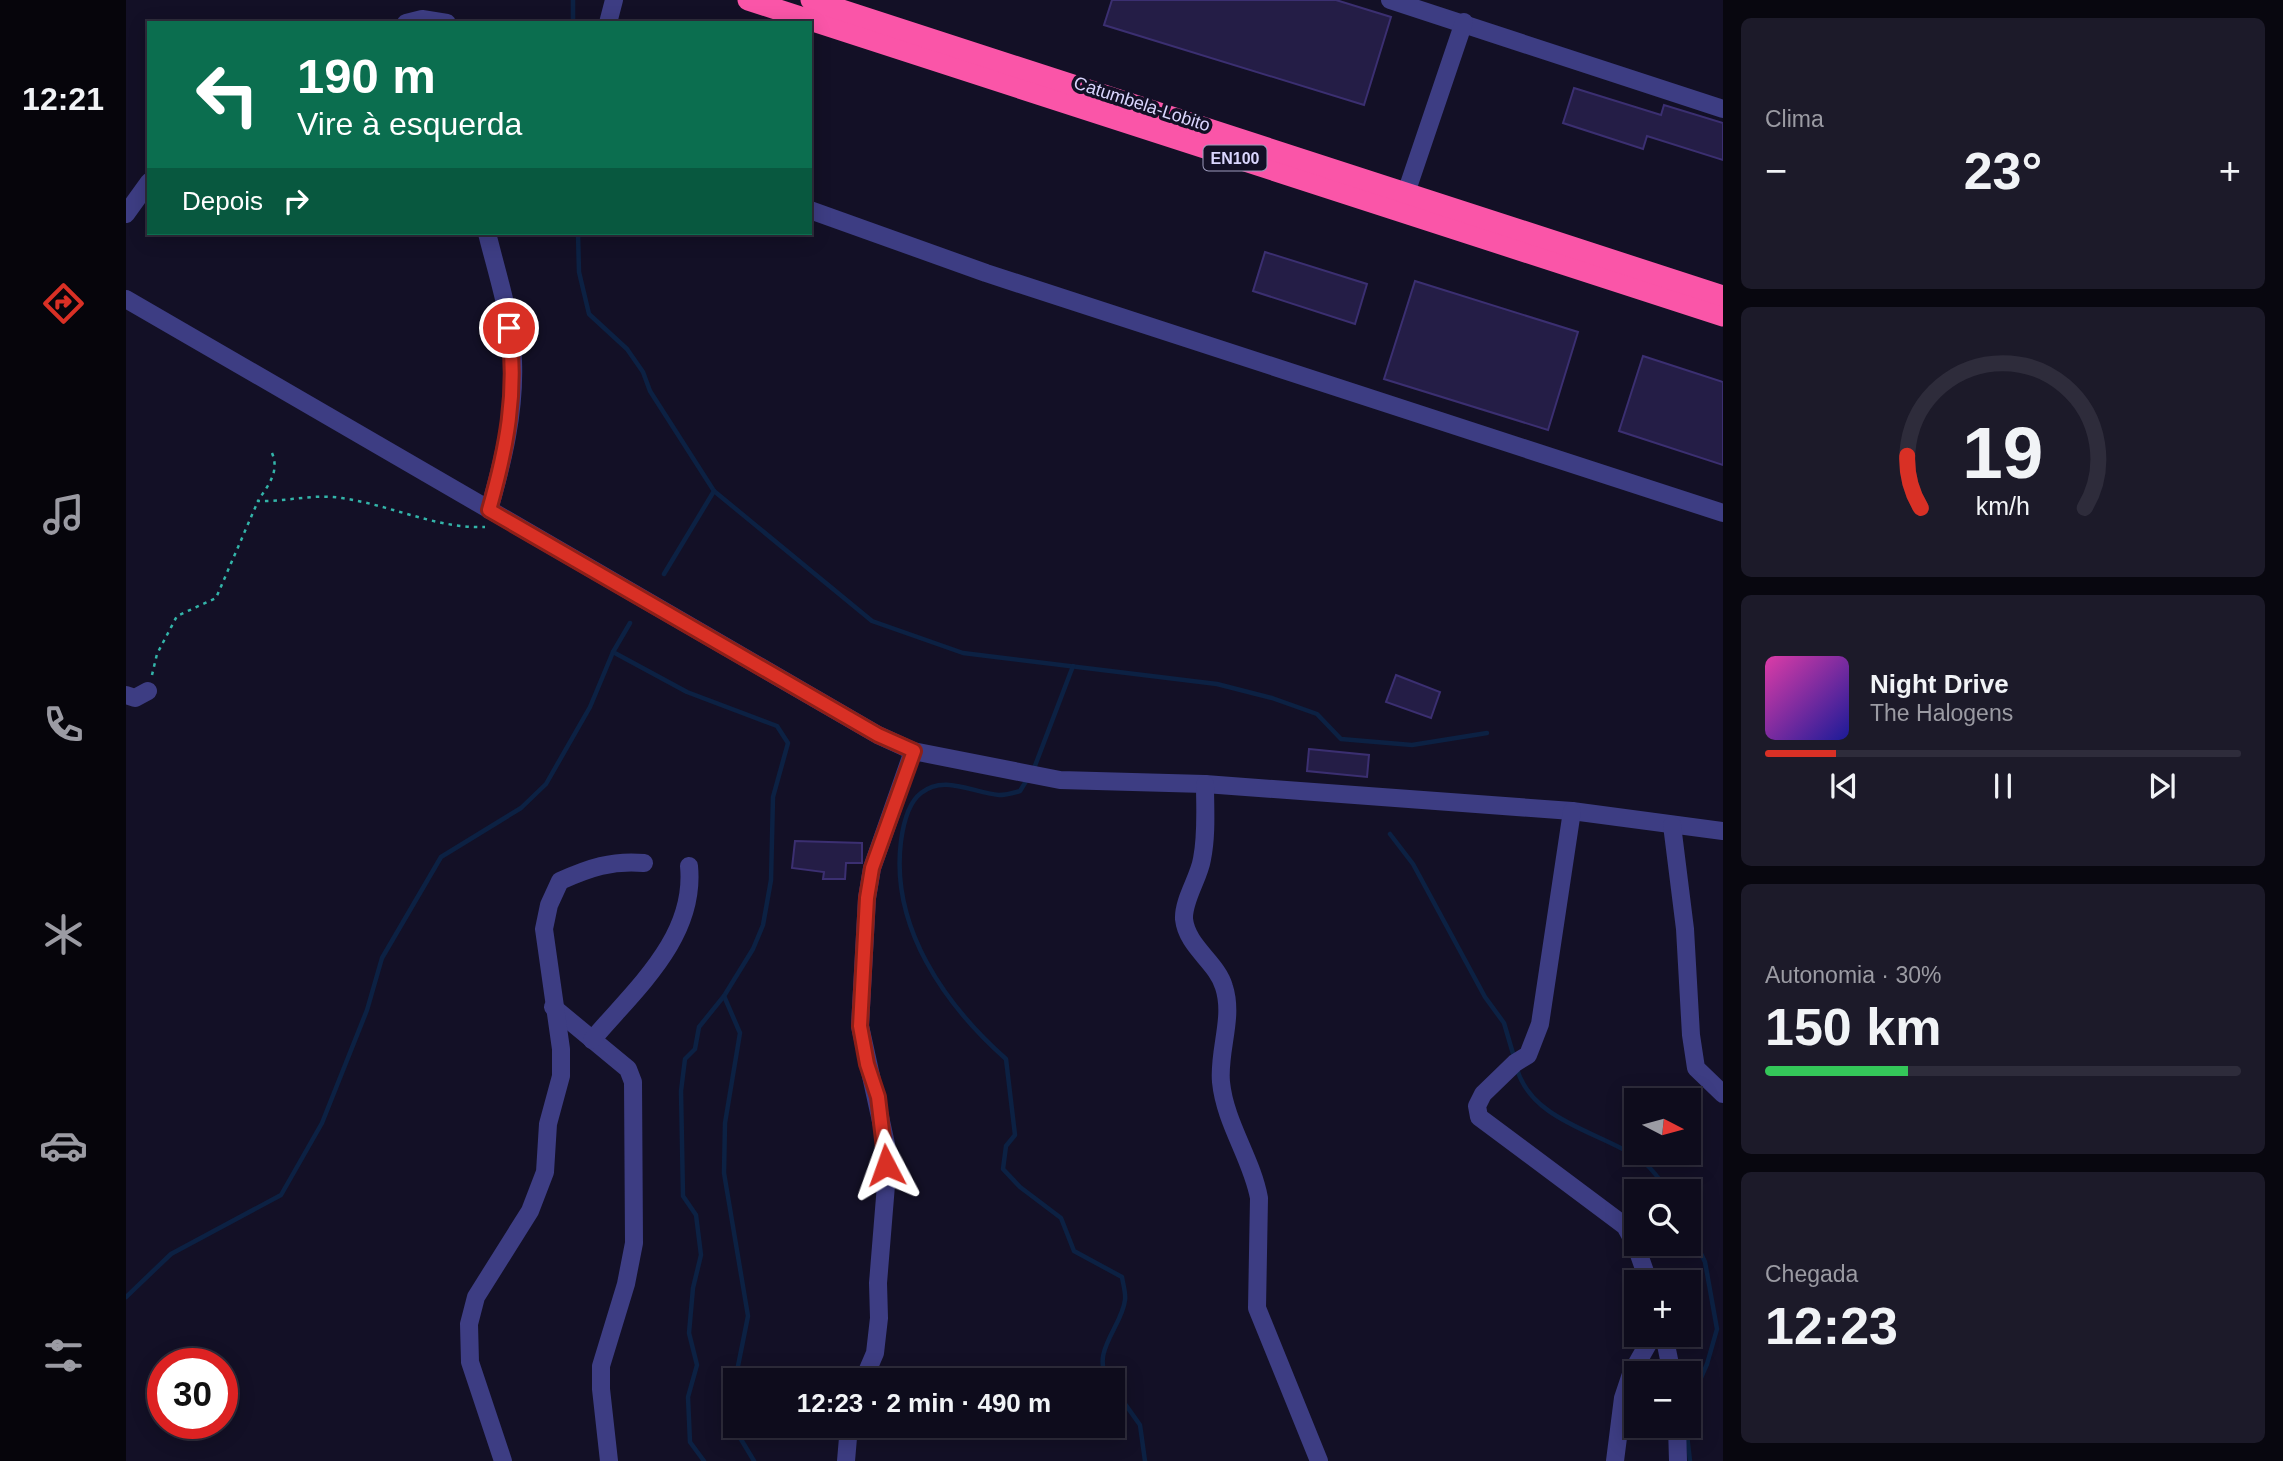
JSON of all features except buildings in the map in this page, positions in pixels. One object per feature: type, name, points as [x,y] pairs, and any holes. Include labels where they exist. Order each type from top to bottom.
[{"type":"highway","name":"Catumbela-Lobito","points":[[748,0],[1723,316]]},
{"type":"highway","name":"Catumbela-Lobito","points":[[816,1],[1723,296]]},
{"type":"street","points":[[609,21],[614,0]]},
{"type":"street","points":[[1390,0],[1464,22],[1723,109]]},
{"type":"street","points":[[414,21],[434,21]]},
{"type":"street","points":[[1406,193],[1464,22]]},
{"type":"street","points":[[126,214],[147,185]]},
{"type":"street","points":[[812,211],[986,273],[1723,513]]},
{"type":"street","points":[[487,235],[509,328],[513,360],[509,439],[489,510]]},
{"type":"street","points":[[126,299],[878,735],[914,751],[1060,780],[1205,784],[1572,811],[1723,831]]},
{"type":"street","points":[[126,695],[135,698],[148,691]]},
{"type":"street","points":[[869,1368],[875,1353],[880,1318],[878,1283],[886,1185],[882,1121],[860,1026],[867,898],[872,868],[914,751]]},
{"type":"street","points":[[1205,784],[1206,831],[1202,860],[1186,906],[1184,922],[1199,953],[1218,972],[1225,989],[1227,1012],[1220,1080],[1224,1098],[1256,1181],[1259,1198],[1257,1308],[1320,1461]]},
{"type":"street","points":[[1572,811],[1540,1024],[1528,1055],[1515,1063],[1483,1094],[1477,1106],[1479,1117],[1625,1226],[1645,1270]]},
{"type":"street","points":[[1672,825],[1685,929],[1691,1035],[1696,1068],[1723,1094]]},
{"type":"street","points":[[503,1461],[470,1362],[469,1324],[476,1297],[530,1211],[545,1172],[548,1124],[561,1076],[561,1049],[544,929],[560,881],[609,862],[644,863]]},
{"type":"street","points":[[592,1040],[653,969],[681,927],[688,903],[689,866]]},
{"type":"street","points":[[553,1007],[628,1069],[633,1082],[634,1243],[626,1284],[601,1366],[609,1461]]},
{"type":"street","points":[[1615,1461],[1623,1398],[1647,1347]]},
{"type":"street","points":[[846,1461],[848,1438]]},
{"type":"street","points":[[1677,1438],[1678,1461]]},
{"type":"path","points":[[148,691],[158,654],[177,616],[216,598],[258,501],[274,474],[276,468],[272,453]]},
{"type":"path","points":[[258,501],[334,497],[401,510],[459,528],[517,526]]},
{"type":"waterway","points":[[573,0],[573,21]]},
{"type":"waterway","points":[[578,235],[579,272],[589,314],[627,349],[643,372],[650,391],[714,491],[872,621],[963,653],[1217,684],[1272,698],[1317,714],[1341,739],[1412,745],[1487,733]]},
{"type":"waterway","points":[[664,574],[714,491]]},
{"type":"waterway","points":[[126,1297],[171,1254],[281,1195],[322,1123],[367,1010],[382,958],[441,857],[521,808],[546,784],[590,707],[613,652],[630,623]]},
{"type":"waterway","points":[[613,652],[687,692],[777,726],[788,743],[773,797],[771,880],[763,925],[753,949],[724,996],[699,1027],[695,1049],[685,1059],[681,1091],[683,1196],[696,1215],[701,1255],[693,1288],[689,1333],[697,1365],[688,1397],[690,1442],[704,1461]]},
{"type":"waterway","points":[[1033,771],[1073,666]]},
{"type":"waterway","points":[[1028,778],[1020,791],[1004,795],[949,785],[939,785],[921,793],[909,809],[905,822],[901,841],[900,873],[904,904],[913,934],[926,962],[962,1014],[1006,1059],[1015,1135],[1006,1146],[1003,1169],[1020,1187],[1061,1218],[1074,1251],[1122,1277],[1125,1291],[1123,1310],[1104,1350],[1104,1368]]},
{"type":"waterway","points":[[1390,834],[1413,864],[1485,997],[1504,1023],[1514,1057]]},
{"type":"waterway","points":[[724,996],[740,1033],[725,1123],[724,1173],[748,1316],[738,1368]]},
{"type":"waterway","points":[[1517,1069],[1525,1087],[1552,1113],[1640,1159],[1659,1179]]},
{"type":"waterway","points":[[1701,1254],[1705,1262],[1717,1329],[1701,1378]]},
{"type":"waterway","points":[[1125,1404],[1140,1425],[1145,1461]]},
{"type":"waterway","points":[[740,1438],[754,1461]]},
{"type":"waterway","points":[[1687,1438],[1690,1461]]},
{"type":"route","points":[[509,328],[513,360],[509,439],[489,510],[878,735],[914,751],[872,868],[863,954],[860,1026],[867,1064],[878,1097],[886,1144],[886,1165]]}]
